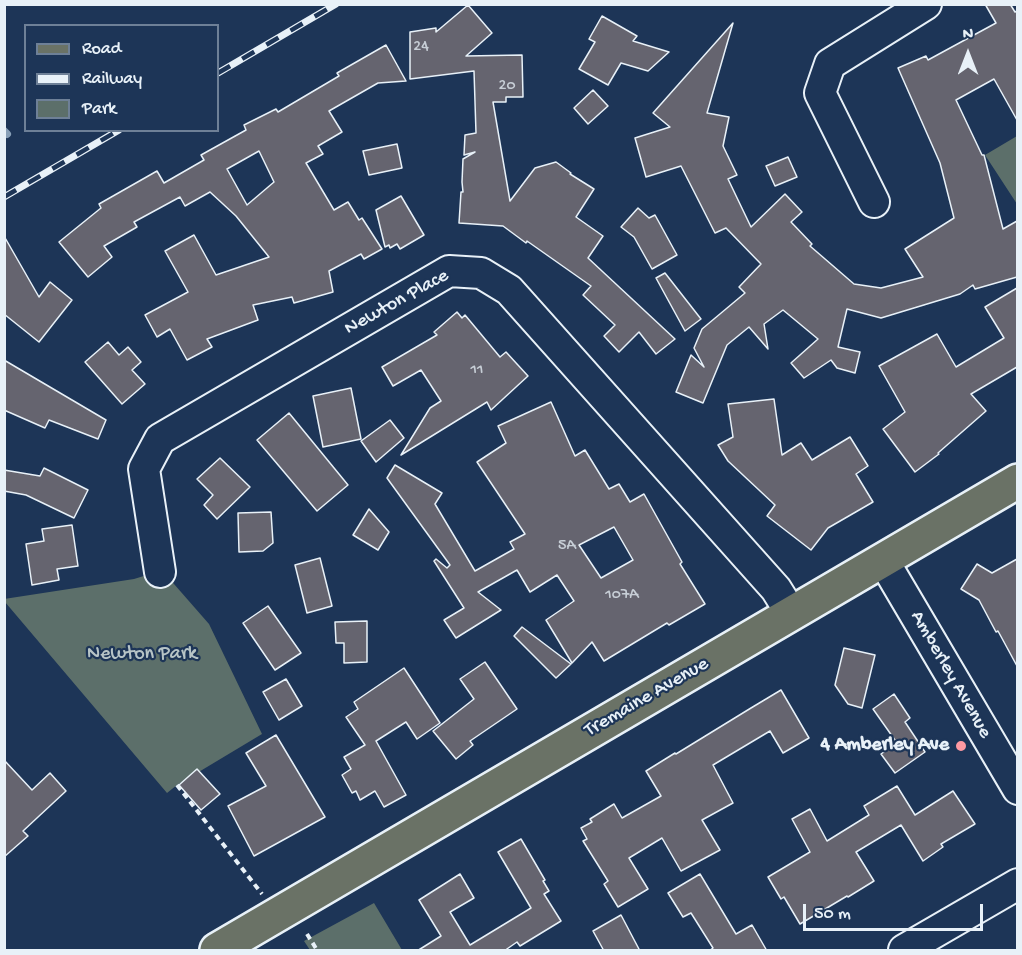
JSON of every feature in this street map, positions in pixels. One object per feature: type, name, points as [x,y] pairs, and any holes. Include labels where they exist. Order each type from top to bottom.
[{"type":"main road","name":"Tremaine Avenue","points":[[217,951],[1017,481]]},
{"type":"street","points":[[874,202],[820,93],[830,64],[926,4]]},
{"type":"street","name":"Newton Place","points":[[160,572],[144,469],[160,439],[449,271],[471,272],[481,273],[509,290],[776,589],[791,613]]},
{"type":"street","name":"Amberley Avenue","points":[[883,560],[1017,789]]},
{"type":"street","points":[[904,951],[1017,884]]},
{"type":"path","points":[[177,785],[278,915]]},
{"type":"path","points":[[307,934],[317,951]]},
{"type":"green space","points":[[1017,136],[1017,204],[985,155]]},
{"type":"green space","name":"Newton Park","points":[[147,575],[167,576],[209,624],[262,734],[167,793],[4,599]]},
{"type":"green space","points":[[374,903],[402,950],[310,950],[304,941]]},
{"type":"building","points":[[985,4],[1010,4],[1015,12],[1017,11],[1017,120],[994,79],[956,100],[984,155],[1003,229],[1017,221],[1017,277],[975,289],[973,285],[960,294],[881,318],[847,309],[838,347],[860,352],[855,373],[837,368],[831,360],[804,378],[791,363],[818,339],[783,310],[764,324],[768,349],[749,327],[727,345],[703,403],[676,392],[691,355],[704,367],[694,348],[702,329],[745,293],[739,287],[761,264],[726,228],[715,233],[681,166],[646,177],[635,138],[670,127],[653,113],[733,23],[707,113],[729,117],[723,146],[737,175],[728,179],[751,227],[785,194],[802,212],[791,222],[812,244],[810,246],[854,284],[881,288],[923,277],[905,249],[954,218],[940,163],[898,68],[926,56],[928,60],[996,23]]},
{"type":"building","points":[[468,5],[492,33],[466,56],[522,55],[523,97],[506,97],[506,102],[493,102],[510,201],[535,168],[556,162],[594,189],[576,217],[603,236],[588,258],[675,339],[656,354],[639,332],[619,352],[604,336],[615,325],[583,295],[591,286],[527,241],[526,243],[503,226],[459,223],[461,192],[463,192],[463,159],[475,152],[464,155],[465,135],[476,133],[474,71],[410,79],[410,32],[436,28],[436,32]]},
{"type":"building","points":[[602,16],[637,36],[633,41],[669,52],[648,71],[621,63],[608,85],[579,69],[595,42],[589,39]]},
{"type":"building","points":[[386,45],[406,81],[378,83],[329,111],[342,132],[318,146],[323,154],[306,163],[334,210],[348,202],[359,220],[362,218],[382,249],[364,259],[361,254],[329,271],[333,292],[294,303],[292,297],[253,305],[258,320],[207,339],[212,347],[187,360],[170,329],[157,337],[145,315],[188,292],[165,251],[194,235],[216,275],[269,257],[236,216],[210,192],[185,206],[180,197],[134,222],[137,227],[104,246],[112,257],[88,277],[59,242],[101,208],[99,204],[157,171],[164,183],[204,160],[201,155],[246,130],[244,125],[276,109],[278,112],[339,76],[337,73]],"holes":[[[259,151],[274,182],[247,205],[227,169]]]},
{"type":"building","points":[[593,90],[608,106],[588,124],[574,108]]},
{"type":"building","points":[[397,144],[402,168],[369,175],[363,151]]},
{"type":"building","points":[[788,157],[797,177],[775,186],[766,166]]},
{"type":"building","points":[[401,196],[424,235],[400,249],[397,244],[390,248],[389,245],[385,247],[376,210]]},
{"type":"building","points":[[638,208],[649,218],[655,215],[677,255],[652,269],[634,237],[621,227]]},
{"type":"building","points":[[4,236],[39,297],[50,282],[72,300],[39,342],[4,314]]},
{"type":"building","points":[[665,273],[701,319],[685,331],[656,278]]},
{"type":"building","points":[[1017,288],[1017,367],[971,394],[986,411],[939,454],[915,472],[883,429],[905,412],[879,366],[937,334],[956,367],[1004,338],[985,307]]},
{"type":"building","points":[[457,312],[462,318],[465,315],[500,357],[506,352],[528,376],[491,410],[487,402],[401,455],[430,408],[441,401],[421,370],[393,386],[382,367],[437,335],[434,332]]},
{"type":"building","points":[[108,342],[119,355],[128,347],[141,362],[132,370],[145,384],[122,404],[85,362]]},
{"type":"building","points":[[4,360],[106,420],[98,439],[49,420],[45,428],[4,410]]},
{"type":"building","points":[[351,388],[361,439],[323,447],[313,396]]},
{"type":"building","points":[[774,399],[782,455],[801,443],[812,460],[850,437],[868,466],[856,474],[873,502],[828,528],[811,550],[767,516],[775,505],[728,461],[718,445],[733,437],[728,404]]},
{"type":"building","points":[[551,402],[575,456],[585,450],[609,489],[619,484],[630,502],[644,494],[682,562],[680,564],[705,604],[669,625],[667,623],[604,661],[592,642],[572,663],[546,620],[574,601],[557,575],[530,592],[517,570],[478,592],[501,610],[456,638],[444,620],[464,608],[434,561],[436,559],[447,568],[450,565],[387,478],[395,465],[442,493],[435,504],[475,571],[514,549],[510,542],[525,534],[477,462],[506,443],[498,426]],"holes":[[[614,527],[633,560],[601,578],[579,545]]]},
{"type":"building","points":[[289,413],[348,485],[317,511],[257,440]]},
{"type":"building","points":[[390,420],[404,438],[376,462],[361,441]]},
{"type":"building","points":[[220,458],[250,487],[217,519],[204,505],[213,495],[197,479]]},
{"type":"building","points":[[44,468],[88,490],[74,518],[26,495],[4,491],[4,470],[40,476]]},
{"type":"building","points":[[369,509],[389,532],[378,550],[353,535]]},
{"type":"building","points":[[271,512],[273,543],[263,551],[239,552],[238,513]]},
{"type":"building","points":[[72,525],[78,566],[57,569],[59,580],[32,585],[26,544],[44,541],[42,529]]},
{"type":"building","points":[[320,558],[332,606],[307,613],[295,565]]},
{"type":"building","points":[[1017,559],[1017,666],[979,600],[961,589],[977,564],[992,573]]},
{"type":"building","points":[[268,606],[301,653],[275,670],[243,623]]},
{"type":"building","points":[[367,621],[367,662],[344,663],[344,643],[336,643],[335,622]]},
{"type":"building","points":[[522,627],[571,664],[556,678],[514,636]]},
{"type":"building","points":[[844,648],[875,655],[862,708],[848,704],[835,685]]},
{"type":"building","points":[[485,662],[517,709],[470,741],[473,745],[456,759],[433,731],[474,699],[460,679]]},
{"type":"building","points":[[404,668],[440,723],[417,739],[406,722],[376,741],[406,795],[384,807],[375,791],[360,800],[356,791],[352,793],[342,775],[351,769],[344,757],[365,745],[346,717],[358,709],[354,702]]},
{"type":"building","points":[[286,679],[302,706],[279,720],[263,692]]},
{"type":"building","points":[[781,690],[809,738],[783,753],[770,731],[713,765],[733,803],[702,820],[720,850],[681,871],[662,838],[629,858],[648,889],[618,907],[604,884],[608,881],[583,841],[587,839],[581,828],[592,822],[590,819],[614,804],[622,818],[661,796],[646,771]]},
{"type":"building","points":[[894,694],[910,718],[905,722],[925,752],[895,773],[881,754],[897,743],[873,709]]},
{"type":"building","points":[[276,735],[325,817],[254,856],[228,806],[266,786],[246,753]]},
{"type":"building","points":[[4,760],[32,790],[50,773],[66,791],[23,831],[28,836],[4,857]]},
{"type":"building","points":[[197,769],[220,794],[201,810],[179,785]]},
{"type":"building","points":[[897,786],[915,815],[953,791],[975,824],[941,844],[943,847],[923,861],[901,825],[856,852],[874,881],[800,924],[784,897],[781,899],[768,877],[810,852],[792,819],[810,809],[827,841],[869,815],[864,806]]},
{"type":"building","points":[[521,839],[545,880],[543,881],[549,891],[544,894],[561,921],[520,946],[517,942],[504,951],[417,951],[441,936],[419,900],[460,874],[474,898],[450,912],[470,945],[531,908],[498,852]]},
{"type":"building","points":[[700,874],[736,934],[752,925],[767,951],[709,951],[713,948],[691,913],[683,917],[668,893]]},
{"type":"building","points":[[621,915],[640,951],[604,951],[593,931]]},
{"type":"waterway","points":[[4,131],[7,134]]},
{"type":"railway","points":[[219,72],[336,4]]},
{"type":"railway","points":[[4,197],[116,132]]},
{"type":"place","name":"4 Amberley Ave","points":[[961,746]]}]
